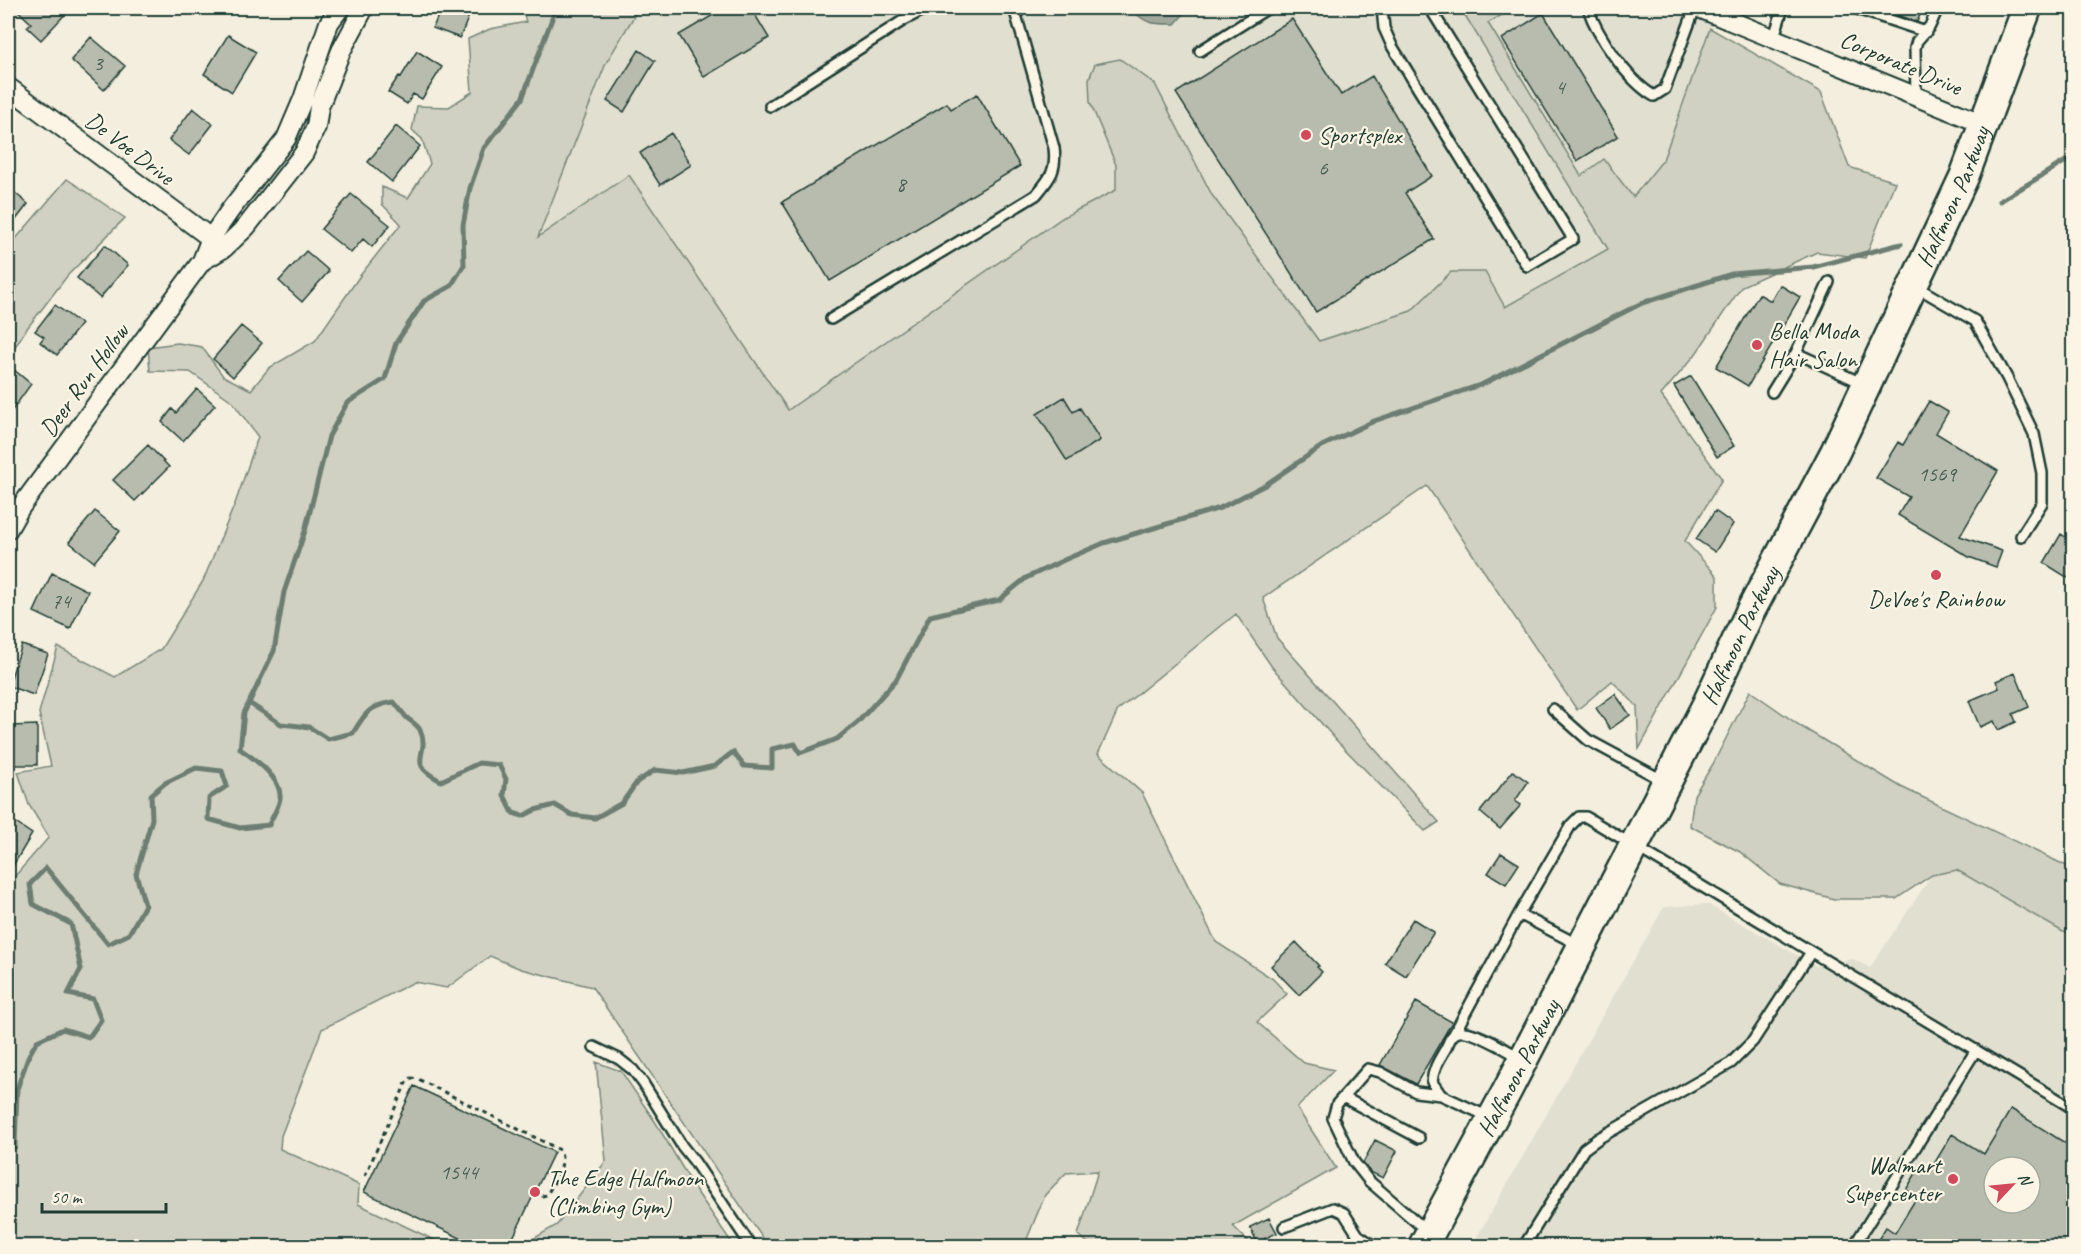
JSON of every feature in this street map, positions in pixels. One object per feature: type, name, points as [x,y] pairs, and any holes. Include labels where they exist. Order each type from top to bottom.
[{"type":"main road","name":"Halfmoon Parkway","points":[[1426,1240],[1523,1059],[1834,452],[1964,177],[2027,8]]},
{"type":"street","name":"Deer Run Hollow","points":[[311,103],[329,23],[340,8]]},
{"type":"street","name":"Deer Run Hollow","points":[[8,529],[20,508],[217,243],[231,209],[311,103],[364,8]]},
{"type":"street","name":"Corporate Drive","points":[[1697,8],[1774,37],[1971,119],[1985,122]]},
{"type":"street","name":"De Voe Drive","points":[[8,87],[217,243]]},
{"type":"lane","points":[[770,106],[904,20],[927,8]]},
{"type":"lane","points":[[831,319],[1036,195],[1050,178],[1056,163],[1054,148],[1014,8]]},
{"type":"lane","points":[[1200,51],[1268,8]]},
{"type":"lane","points":[[1382,8],[1384,28],[1392,46],[1527,266],[1573,238],[1430,8]]},
{"type":"lane","points":[[1588,8],[1608,48],[1635,80],[1654,96],[1665,89],[1697,8]]},
{"type":"lane","points":[[1774,37],[1783,8]]},
{"type":"lane","points":[[1854,8],[1926,32]]},
{"type":"lane","points":[[1916,96],[1915,48],[1938,8]]},
{"type":"lane","points":[[1772,392],[1796,353],[1829,282]]},
{"type":"lane","points":[[1913,284],[1975,321],[2007,378],[2034,434],[2042,473],[2042,503],[2021,536]]},
{"type":"lane","points":[[1796,353],[1866,385]]},
{"type":"lane","points":[[1553,709],[1588,740],[1666,782]]},
{"type":"lane","points":[[1441,1095],[1432,1082],[1433,1070],[1570,825],[1579,817],[1586,817],[2073,1109]]},
{"type":"lane","points":[[1520,914],[1581,946]]},
{"type":"lane","points":[[1524,1246],[1584,1149],[1599,1138],[1731,1063],[1753,1041],[1811,952]]},
{"type":"lane","points":[[1454,1034],[1467,1031],[1523,1059]]},
{"type":"lane","points":[[594,1047],[619,1059],[633,1070],[751,1246]]},
{"type":"lane","points":[[1854,1246],[1976,1050]]},
{"type":"lane","points":[[1426,1240],[1354,1162],[1333,1118],[1337,1104],[1368,1069],[1380,1072],[1416,1092],[1441,1095],[1491,1118]]},
{"type":"lane","points":[[1343,1097],[1419,1138]]},
{"type":"lane","points":[[1284,1227],[1334,1208],[1344,1213],[1358,1235],[1374,1246]]},
{"type":"path","points":[[365,1176],[406,1083],[411,1078],[418,1079],[560,1150],[563,1156],[562,1165],[547,1195],[542,1196],[535,1192]]},
{"type":"path","points":[[387,1125],[394,1128]]},
{"type":"shaded area","points":[[522,8],[639,8],[606,63],[538,237],[629,175],[788,410],[1062,218],[1116,190],[1116,165],[1090,102],[1089,79],[1095,64],[1120,59],[1155,84],[1212,195],[1319,341],[1411,311],[1451,272],[1485,272],[1505,307],[1608,249],[1463,12],[1463,8],[1514,8],[1488,23],[1581,176],[1604,159],[1633,197],[1663,160],[1710,28],[1821,92],[1849,167],[1895,182],[1865,258],[1817,252],[1742,286],[1695,355],[1661,395],[1722,479],[1685,541],[1717,576],[1717,607],[1639,749],[1637,706],[1612,681],[1577,710],[1427,486],[1263,598],[1277,638],[1439,822],[1425,831],[1337,741],[1272,667],[1236,614],[1118,710],[1098,754],[1142,793],[1216,942],[1273,979],[1287,994],[1257,1022],[1304,1063],[1334,1070],[1297,1108],[1336,1168],[1233,1226],[1253,1246],[1092,1246],[1078,1235],[1098,1171],[1066,1173],[1045,1195],[1022,1246],[768,1246],[592,987],[521,969],[490,956],[447,988],[414,982],[322,1029],[281,1136],[280,1149],[359,1185],[358,1204],[447,1246],[8,1246],[8,884],[49,837],[29,805],[18,772],[51,766],[39,713],[58,647],[115,677],[161,649],[203,581],[236,501],[258,437],[232,401],[190,372],[150,371],[148,347],[178,343],[202,347],[223,376],[251,390],[269,368],[315,341],[359,277],[401,224],[382,204],[382,187],[408,198],[430,164],[422,139],[412,130],[417,106],[449,107],[472,92],[468,39],[490,29],[526,22]]},
{"type":"shaded area","points":[[639,8],[1715,8],[1663,160],[1633,197],[1609,249],[1505,308],[1451,272],[1411,311],[1319,341],[1212,195],[1155,84],[1090,102],[1116,165],[1116,190],[1062,218],[788,410],[629,176],[537,238],[606,63]]},
{"type":"shaded area","points":[[1130,8],[1189,8],[1175,24],[1167,24],[1146,21]]},
{"type":"shaded area","points":[[67,179],[125,218],[68,275],[25,331],[8,358],[8,248]]},
{"type":"shaded area","points":[[1750,691],[1802,727],[1901,787],[2073,869],[2073,933],[2063,932],[1957,870],[1932,875],[1896,899],[1834,899],[1780,884],[1740,852],[1690,826],[1694,795],[1713,764]]},
{"type":"shaded area","points":[[1957,869],[2063,932],[2073,933],[2073,1246],[1472,1246],[1664,907],[1707,904],[1816,966],[1853,959],[1870,968],[1932,875]]},
{"type":"shaded area","points":[[596,1062],[621,1071],[656,1123],[695,1189],[734,1246],[524,1246],[557,1225],[606,1161]]},
{"type":"building","points":[[15,8],[71,8],[41,40],[27,27],[31,23]]},
{"type":"building","points":[[441,8],[472,8],[460,38],[433,28]]},
{"type":"building","points":[[725,8],[751,8],[769,38],[704,77],[679,35]]},
{"type":"building","points":[[1879,8],[1923,8],[1917,22]]},
{"type":"building","points":[[1543,13],[1618,136],[1577,161],[1502,39]]},
{"type":"building","name":"Sportsplex","points":[[1292,19],[1341,95],[1372,76],[1432,176],[1405,193],[1434,239],[1316,312],[1176,93]]},
{"type":"building","points":[[228,35],[256,52],[232,92],[204,74]]},
{"type":"building","points":[[91,37],[125,66],[104,90],[71,60]]},
{"type":"building","points":[[639,50],[655,61],[624,112],[607,101]]},
{"type":"building","points":[[417,51],[442,67],[422,99],[413,94],[407,104],[388,92],[399,76],[401,77]]},
{"type":"building","points":[[977,94],[1020,166],[830,281],[782,202],[947,103],[951,109]]},
{"type":"building","points":[[193,108],[213,124],[189,155],[169,140]]},
{"type":"building","points":[[396,126],[420,146],[392,182],[368,162]]},
{"type":"building","points":[[671,133],[691,165],[660,185],[640,153]]},
{"type":"building","points":[[8,187],[28,204],[8,230]]},
{"type":"building","points":[[351,194],[390,225],[372,247],[363,239],[351,253],[321,229]]},
{"type":"building","points":[[105,245],[128,265],[100,298],[77,278]]},
{"type":"building","points":[[306,251],[329,271],[302,302],[279,281]]},
{"type":"building","points":[[1780,285],[1800,297],[1748,386],[1716,367],[1759,294],[1771,301]]},
{"type":"building","points":[[55,305],[81,324],[57,355],[40,342],[44,337],[35,331]]},
{"type":"building","points":[[241,326],[262,343],[233,377],[213,359]]},
{"type":"building","points":[[13,369],[31,384],[8,416],[8,376]]},
{"type":"building","points":[[1691,376],[1734,446],[1717,457],[1674,386]]},
{"type":"building","points":[[197,389],[215,405],[183,441],[162,422],[172,409],[176,413]]},
{"type":"building","points":[[1064,397],[1073,412],[1080,408],[1100,440],[1067,461],[1037,414]]},
{"type":"building","points":[[1929,401],[1948,412],[1936,433],[1998,471],[1960,536],[2002,551],[1996,567],[1969,557],[1898,515],[1909,497],[1876,478],[1898,442],[1903,445]]},
{"type":"building","points":[[148,445],[169,467],[135,501],[113,480]]},
{"type":"building","points":[[95,511],[120,531],[94,562],[69,542]]},
{"type":"building","points":[[1715,511],[1733,524],[1715,552],[1696,539]]},
{"type":"building","points":[[2061,534],[2073,542],[2073,581],[2044,563]]},
{"type":"building","points":[[52,573],[88,591],[70,629],[34,612]]},
{"type":"building","points":[[22,645],[48,654],[34,695],[8,686]]},
{"type":"building","points":[[2015,673],[2029,707],[2013,714],[2016,722],[1998,730],[1994,721],[1980,727],[1969,701],[1999,688],[1996,681]]},
{"type":"building","points":[[1615,694],[1630,715],[1610,729],[1596,708]]},
{"type":"building","points":[[37,725],[37,765],[10,765],[10,726]]},
{"type":"building","points":[[1513,771],[1528,782],[1515,801],[1521,805],[1500,829],[1480,812]]},
{"type":"building","points":[[8,818],[32,834],[8,874]]},
{"type":"building","points":[[1501,853],[1519,864],[1506,884],[1488,873]]},
{"type":"building","points":[[1413,919],[1434,932],[1406,976],[1385,963]]},
{"type":"building","points":[[1296,942],[1322,972],[1299,995],[1271,966]]},
{"type":"building","points":[[1416,1002],[1452,1022],[1416,1084],[1380,1065]]},
{"type":"building","points":[[414,1086],[554,1152],[509,1246],[477,1246],[364,1192]]},
{"type":"building","name":"Walmart Supercenter","points":[[2011,1109],[2073,1148],[2073,1246],[1874,1246],[1886,1227],[1895,1233],[1917,1197],[1906,1190],[1922,1163],[1931,1169],[1952,1134],[1984,1154]]},
{"type":"building","points":[[1375,1140],[1397,1151],[1383,1178],[1370,1172],[1363,1163]]},
{"type":"building","points":[[1269,1218],[1277,1233],[1257,1242],[1250,1227]]},
{"type":"waterway","points":[[8,1149],[15,1147],[17,1089],[29,1055],[37,1041],[63,1029],[89,1037],[101,1020],[93,999],[68,994],[81,969],[71,924],[33,904],[30,884],[46,868],[108,944],[129,934],[145,905],[136,874],[152,819],[151,795],[165,783],[196,768],[222,771],[227,786],[209,798],[208,819],[240,828],[269,825],[280,798],[279,791],[272,776],[240,749],[244,713],[274,651],[284,592],[305,531],[329,436],[347,403],[385,379],[396,343],[424,301],[451,286],[464,265],[463,225],[470,188],[484,148],[522,99],[556,8]]},
{"type":"waterway","points":[[2000,201],[2074,156]]},
{"type":"waterway","points":[[249,703],[281,724],[309,727],[328,739],[353,733],[369,711],[379,705],[394,702],[420,730],[423,739],[421,758],[423,769],[441,781],[479,763],[499,765],[506,779],[504,795],[513,813],[523,816],[555,805],[572,815],[595,818],[622,803],[637,782],[655,770],[683,773],[715,766],[733,752],[744,766],[772,768],[772,749],[795,744],[800,753],[837,739],[858,722],[896,680],[930,616],[999,600],[1026,578],[1104,543],[1220,508],[1265,485],[1322,446],[1374,421],[1483,384],[1642,303],[1732,274],[1813,267],[1901,244]]},
{"type":"place","name":"Sportsplex","points":[[1306,135]]},
{"type":"place","name":"Bella Moda Hair Salon","points":[[1757,345]]},
{"type":"place","name":"DeVoe's Rainbow","points":[[1936,575]]},
{"type":"place","name":"Walmart Supercenter","points":[[1953,1179]]},
{"type":"place","name":"The Edge Halfmoon (Climbing Gym)","points":[[535,1192]]}]
